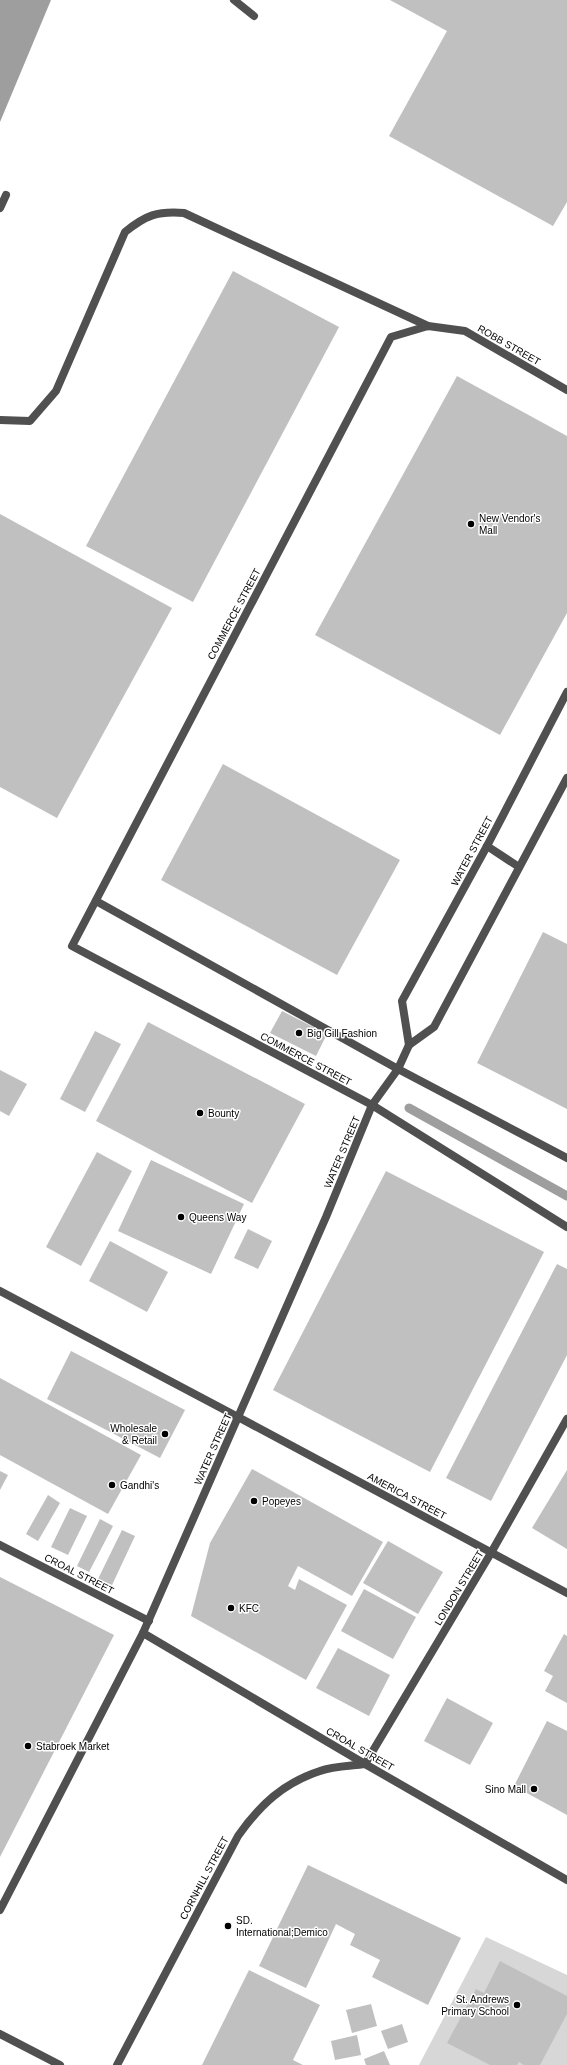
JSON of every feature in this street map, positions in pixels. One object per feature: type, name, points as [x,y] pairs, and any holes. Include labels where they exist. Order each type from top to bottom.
[{"type":"street","points":[[234,0],[254,16]]},
{"type":"street","points":[[0,208],[6,195]]},
{"type":"street","points":[[0,420],[30,421],[56,391],[125,232],[140,220],[163,212],[184,213],[428,326]]},
{"type":"street","name":"ROBB STREET","points":[[390,337],[428,326],[465,331],[567,390]]},
{"type":"street","name":"COMMERCE STREET","points":[[390,337],[72,946],[372,1105],[567,1227]]},
{"type":"street","name":"WATER STREET","points":[[0,1910],[149,1621],[372,1105],[398,1068],[409,1045],[402,1002],[487,846],[567,692]]},
{"type":"street","points":[[409,1045],[434,1027],[518,867],[567,778]]},
{"type":"street","points":[[487,846],[518,867]]},
{"type":"street","points":[[96,901],[398,1068],[567,1158]]},
{"type":"street","name":"AMERICA STREET","points":[[0,1291],[567,1593]]},
{"type":"street","name":"LONDON STREET","points":[[365,1764],[492,1553],[567,1419]]},
{"type":"street","name":"CROAL STREET","points":[[0,1545],[149,1621]]},
{"type":"street","name":"CROAL STREET","points":[[143,1633],[365,1764],[567,1880]]},
{"type":"street","name":"CORNHILL STREET","points":[[117,2065],[238,1836],[254,1814],[276,1794],[293,1783],[321,1770],[365,1764]]},
{"type":"street","points":[[0,2034],[60,2065]]},
{"type":"shaded area","points":[[0,0],[51,0],[0,122]]},
{"type":"shaded area","name":"St. Andrews Primary School","points":[[486,1937],[567,1975],[567,2065],[419,2065]]},
{"type":"building","points":[[390,0],[567,0],[567,202],[553,226],[389,136],[447,31]]},
{"type":"building","points":[[233,271],[339,327],[193,602],[86,546]]},
{"type":"building","name":"New Vendor's Mall","points":[[457,376],[567,436],[567,613],[500,735],[315,635]]},
{"type":"building","points":[[0,514],[172,608],[57,818],[0,787]]},
{"type":"building","points":[[223,764],[400,860],[337,975],[161,880]]},
{"type":"building","points":[[543,932],[567,944],[567,1109],[477,1063]]},
{"type":"building","name":"Big Gill Fashion","points":[[282,1011],[327,1034],[316,1056],[270,1033]]},
{"type":"building","name":"Bounty","points":[[148,1022],[305,1104],[252,1203],[96,1121]]},
{"type":"building","points":[[95,1031],[121,1044],[85,1112],[60,1099]]},
{"type":"building","points":[[0,1070],[27,1084],[9,1116],[0,1111]]},
{"type":"building","points":[[97,1152],[132,1171],[81,1266],[46,1247]]},
{"type":"building","name":"Queens Way","points":[[151,1160],[244,1204],[211,1274],[118,1231]]},
{"type":"building","points":[[386,1171],[544,1252],[430,1472],[273,1390]]},
{"type":"building","points":[[248,1229],[272,1241],[258,1269],[234,1258]]},
{"type":"building","points":[[110,1241],[168,1272],[147,1312],[89,1281]]},
{"type":"building","points":[[557,1264],[567,1269],[567,1355],[491,1501],[446,1478]]},
{"type":"building","points":[[71,1351],[185,1410],[160,1458],[47,1399]]},
{"type":"building","points":[[0,1378],[141,1455],[108,1514],[0,1455]]},
{"type":"building","points":[[252,1469],[383,1542],[352,1596],[298,1566],[288,1586],[295,1590],[299,1579],[347,1605],[306,1680],[191,1616],[210,1543]]},
{"type":"building","points":[[567,1470],[567,1549],[532,1528]]},
{"type":"building","points":[[0,1471],[8,1475],[0,1490]]},
{"type":"building","points":[[48,1495],[60,1503],[38,1541],[26,1534]]},
{"type":"building","points":[[70,1508],[87,1516],[68,1555],[51,1547]]},
{"type":"building","points":[[100,1519],[113,1526],[89,1572],[77,1566]]},
{"type":"building","points":[[122,1530],[135,1536],[112,1585],[98,1579]]},
{"type":"building","points":[[388,1541],[443,1572],[418,1614],[363,1583]]},
{"type":"building","name":"Stabroek Market","points":[[0,1577],[114,1635],[0,1857]]},
{"type":"building","points":[[364,1589],[416,1617],[393,1659],[341,1631]]},
{"type":"building","points":[[564,1634],[567,1636],[567,1703],[545,1691],[553,1676],[544,1671]]},
{"type":"building","points":[[338,1648],[390,1675],[369,1716],[316,1688]]},
{"type":"building","points":[[447,1698],[493,1723],[470,1765],[424,1741]]},
{"type":"building","points":[[547,1721],[567,1731],[567,1815],[514,1786]]},
{"type":"building","points":[[308,1865],[461,1938],[428,2005],[372,1977],[380,1960],[350,1945],[355,1934],[336,1924],[306,1988],[259,1966]]},
{"type":"building","name":"St. Andrews Primary School","points":[[500,1961],[567,1996],[567,2014],[540,2065],[524,2065],[519,2062],[517,2065],[490,2065],[447,2043],[476,1989],[484,1993]]},
{"type":"building","points":[[249,1970],[320,2005],[293,2060],[303,2065],[202,2065]]},
{"type":"building","points":[[371,2004],[377,2026],[352,2033],[346,2010]]},
{"type":"building","points":[[402,2024],[408,2042],[388,2049],[381,2031]]},
{"type":"building","points":[[357,2035],[361,2055],[335,2060],[331,2041]]},
{"type":"building","points":[[384,2051],[390,2065],[366,2065],[364,2059]]},
{"type":"waterway","points":[[409,1108],[567,1196]]},
{"type":"place","name":"New Vendor's Mall","points":[[471,524]]},
{"type":"place","name":"Big Gill Fashion","points":[[299,1033]]},
{"type":"place","name":"Bounty","points":[[200,1113]]},
{"type":"place","name":"Queens Way","points":[[181,1217]]},
{"type":"place","name":"Wholesale & Retail","points":[[165,1434]]},
{"type":"place","name":"Gandhi's","points":[[112,1485]]},
{"type":"place","name":"Popeyes","points":[[254,1501]]},
{"type":"place","name":"KFC","points":[[231,1608]]},
{"type":"place","name":"Stabroek Market","points":[[28,1746]]},
{"type":"place","name":"Sino Mall","points":[[534,1789]]},
{"type":"place","name":"SD. International;Demico","points":[[228,1926]]},
{"type":"place","name":"St. Andrews Primary School","points":[[517,2005]]}]
